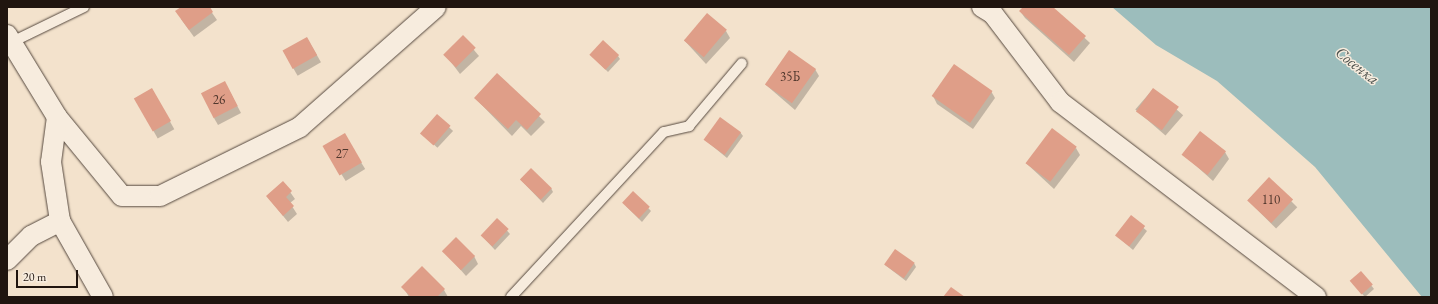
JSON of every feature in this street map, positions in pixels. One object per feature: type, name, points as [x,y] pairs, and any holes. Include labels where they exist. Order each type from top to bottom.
[{"type":"street","points":[[10,39],[57,117],[122,196],[160,196],[300,127],[436,7]]},
{"type":"street","points":[[982,7],[993,14],[1060,102],[1316,297]]},
{"type":"street","points":[[57,117],[51,162],[60,221],[104,297]]},
{"type":"street","points":[[7,260],[31,236],[60,221]]},
{"type":"lane","points":[[10,39],[84,7]]},
{"type":"lane","points":[[511,297],[664,132],[689,126],[742,63]]},
{"type":"water","name":"Сосенка","points":[[1112,7],[1431,7],[1431,297],[1422,297],[1315,167],[1217,81],[1156,45]]},
{"type":"building","points":[[181,7],[210,7],[213,12],[189,30],[175,11]]},
{"type":"building","points":[[1023,7],[1053,7],[1086,36],[1069,55],[1019,11]]},
{"type":"building","points":[[707,13],[727,30],[704,57],[684,41]]},
{"type":"building","points":[[463,35],[476,48],[456,68],[443,55]]},
{"type":"building","points":[[307,37],[317,55],[293,69],[283,51]]},
{"type":"building","points":[[603,40],[619,55],[605,70],[589,55]]},
{"type":"building","points":[[789,50],[816,69],[792,103],[765,84]]},
{"type":"building","points":[[954,64],[993,91],[970,123],[932,96]]},
{"type":"building","points":[[497,73],[541,114],[527,130],[516,120],[508,129],[474,98]]},
{"type":"building","points":[[225,81],[238,106],[214,118],[201,93]]},
{"type":"building","points":[[152,88],[171,121],[153,131],[134,99]]},
{"type":"building","points":[[1153,88],[1179,107],[1162,130],[1136,111]]},
{"type":"building","points":[[437,114],[451,126],[434,145],[420,134]]},
{"type":"building","points":[[720,117],[741,132],[725,155],[704,140]]},
{"type":"building","points":[[1052,128],[1077,147],[1050,182],[1026,163]]},
{"type":"building","points":[[1200,131],[1226,151],[1208,175],[1182,155]]},
{"type":"building","points":[[345,133],[362,162],[339,175],[322,146]]},
{"type":"building","points":[[531,168],[552,188],[541,200],[520,180]]},
{"type":"building","points":[[1269,177],[1293,200],[1271,223],[1247,200]]},
{"type":"building","points":[[283,181],[292,191],[286,197],[294,206],[283,216],[266,196]]},
{"type":"building","points":[[633,191],[650,207],[639,218],[622,203]]},
{"type":"building","points":[[1131,215],[1145,226],[1129,247],[1115,235]]},
{"type":"building","points":[[497,218],[509,229],[492,246],[481,236]]},
{"type":"building","points":[[456,237],[475,256],[461,270],[442,251]]},
{"type":"building","points":[[895,249],[915,263],[904,278],[884,265]]},
{"type":"building","points":[[422,266],[445,289],[437,297],[411,297],[401,287]]},
{"type":"building","points":[[1361,271],[1373,285],[1361,294],[1350,281]]},
{"type":"building","points":[[951,287],[965,297],[943,297]]}]
